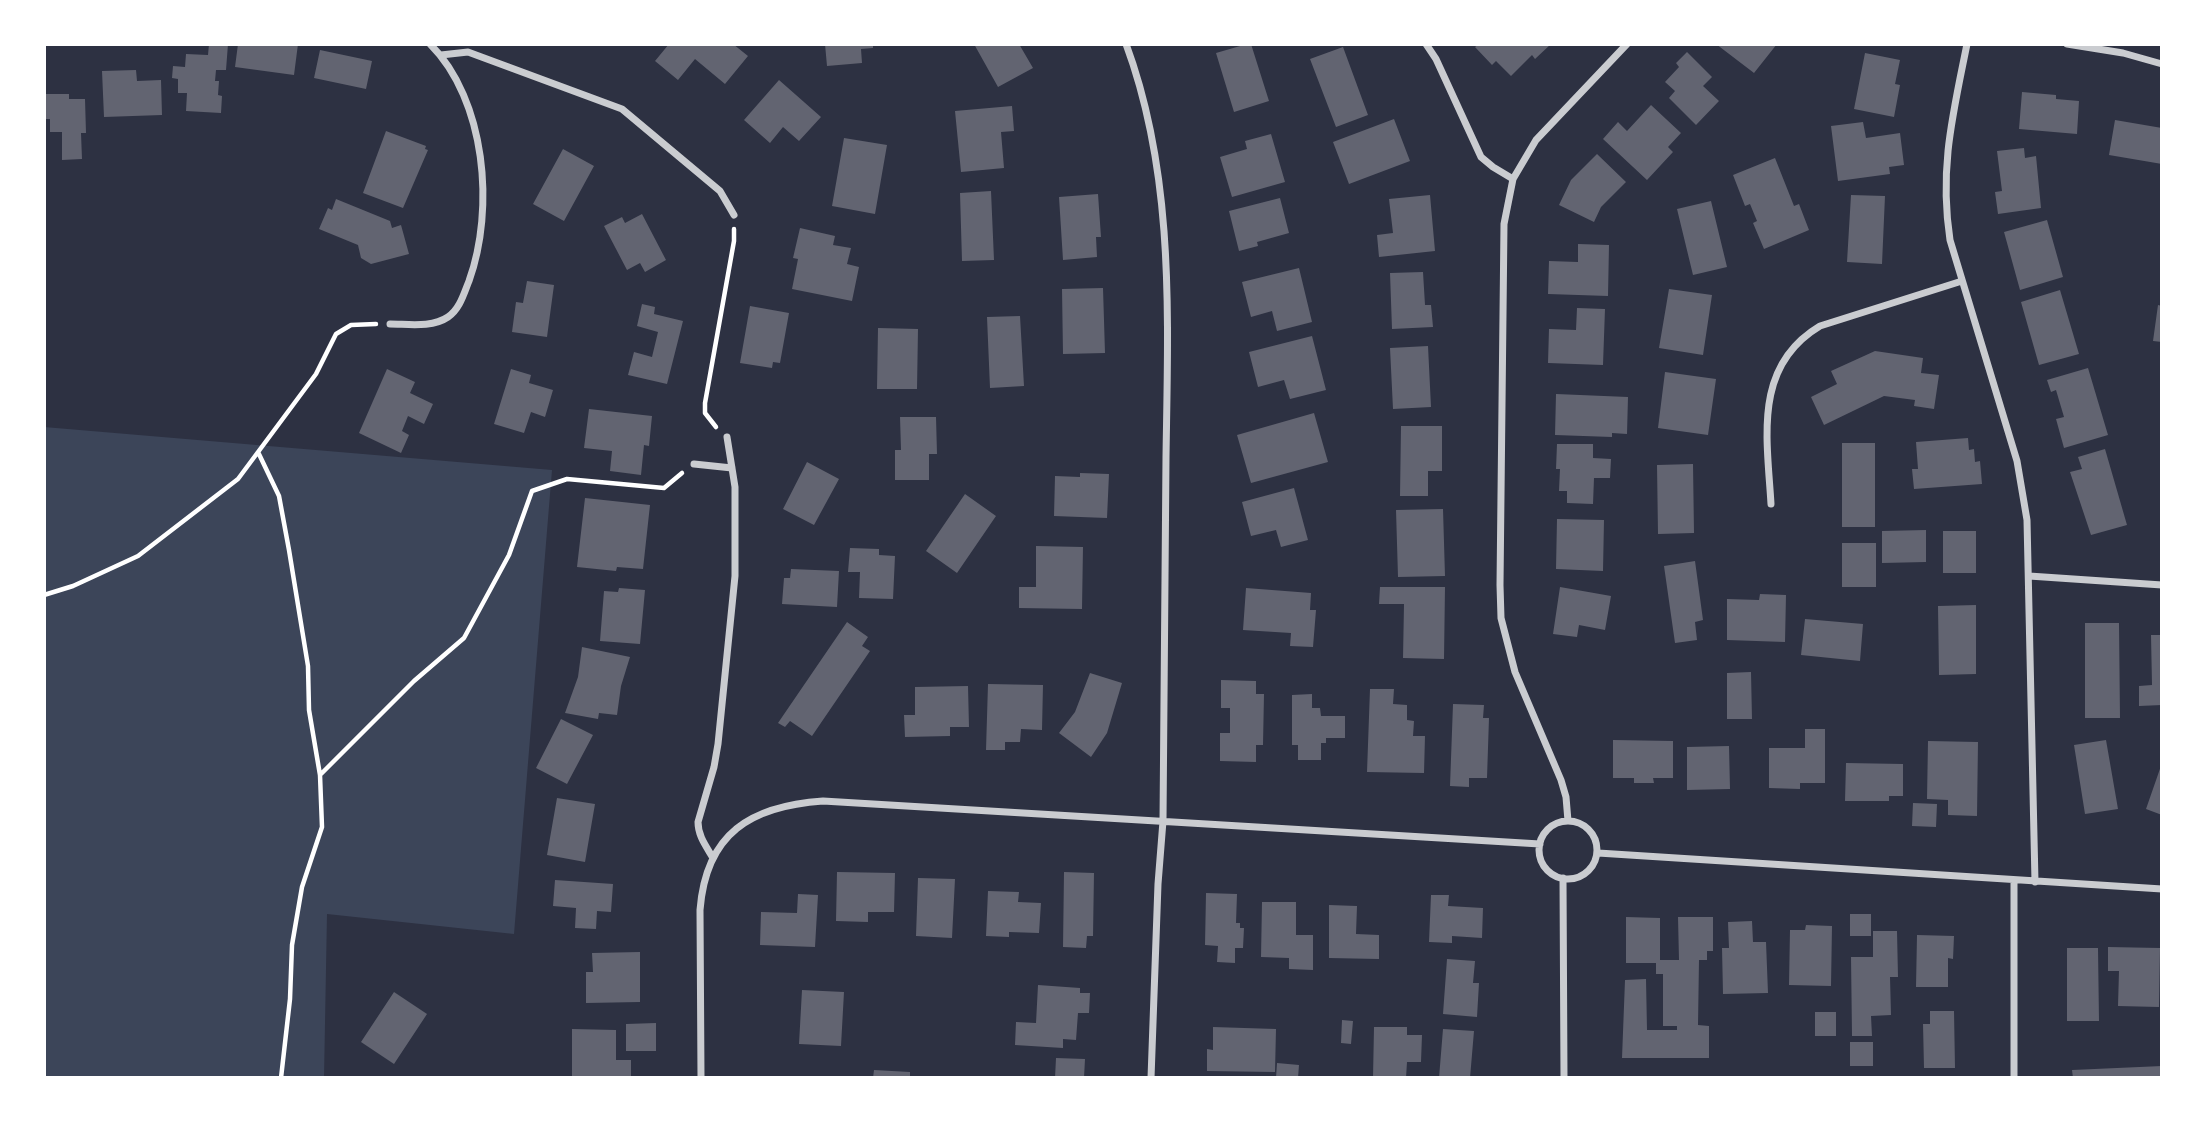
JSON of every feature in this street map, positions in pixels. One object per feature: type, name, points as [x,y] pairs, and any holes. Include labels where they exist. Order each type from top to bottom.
[{"type":"street","points":[[390,324],[436,323],[447,317],[457,308],[477,258],[481,213],[479,144],[457,80],[441,55],[430,44]]},
{"type":"street","points":[[1126,44],[1135,67],[1149,122],[1161,188],[1165,227],[1168,346],[1163,821],[1151,1078]]},
{"type":"street","points":[[1426,44],[1436,59],[1480,156],[1513,179]]},
{"type":"street","points":[[1568,821],[1561,780],[1516,673],[1501,618],[1502,253],[1506,203],[1513,179],[1536,140],[1627,44]]},
{"type":"street","points":[[1967,44],[1949,134],[1945,206],[1950,240],[2017,461],[2027,520],[2035,882]]},
{"type":"street","points":[[2067,44],[2123,53],[2162,64]]},
{"type":"street","points":[[441,55],[468,52],[622,109],[720,191],[734,215]]},
{"type":"street","points":[[1771,504],[1766,435],[1768,409],[1773,383],[1780,365],[1791,349],[1804,336],[1820,326],[1962,281]]},
{"type":"street","points":[[713,858],[698,830],[698,822],[714,767],[735,576],[735,487],[727,438]]},
{"type":"street","points":[[694,464],[732,468]]},
{"type":"street","points":[[2029,576],[2162,585]]},
{"type":"street","points":[[701,1078],[702,891],[713,858],[739,826],[753,816],[784,805],[836,802],[1540,844]]},
{"type":"street","points":[[1568,821],[1589,829],[1598,853],[1587,872],[1579,877],[1563,878],[1545,866],[1541,858],[1540,844],[1554,825],[1568,821]]},
{"type":"street","points":[[1598,853],[2162,889]]},
{"type":"street","points":[[1563,878],[1563,1078]]},
{"type":"street","points":[[2014,880],[2014,1078]]},
{"type":"path","points":[[727,438],[705,413],[705,402],[734,241],[734,215]]},
{"type":"path","points":[[44,595],[73,586],[138,556],[238,479],[316,374],[336,334],[351,324],[390,324]]},
{"type":"path","points":[[258,452],[279,496],[289,550],[308,666],[309,710],[320,775],[322,827],[302,887],[292,945],[290,999],[281,1078]]},
{"type":"path","points":[[320,775],[414,681],[464,638],[509,555],[532,491],[567,479],[664,488],[694,464]]},
{"type":"shaded area","points":[[44,427],[552,470],[514,934],[327,914],[324,1078],[44,1078]]},
{"type":"building","points":[[209,44],[228,44],[226,70],[216,70],[215,81],[219,81],[218,95],[222,96],[221,113],[186,111],[187,93],[178,93],[178,79],[172,78],[173,66],[185,67],[186,54],[208,55]]},
{"type":"building","points":[[238,44],[298,44],[294,75],[235,67]]},
{"type":"building","points":[[669,44],[733,44],[748,56],[725,84],[695,59],[678,80],[655,61]]},
{"type":"building","points":[[825,44],[873,44],[873,48],[861,49],[862,63],[827,66]]},
{"type":"building","points":[[974,44],[1019,44],[1033,68],[998,87]]},
{"type":"building","points":[[1251,44],[1269,101],[1234,112],[1216,53]]},
{"type":"building","points":[[1479,44],[1551,44],[1535,59],[1532,55],[1511,76],[1496,61],[1492,65],[1475,47]]},
{"type":"building","points":[[1716,44],[1777,44],[1754,73]]},
{"type":"building","points":[[1343,47],[1368,115],[1336,127],[1310,59]]},
{"type":"building","points":[[320,50],[372,61],[366,89],[314,78]]},
{"type":"building","points":[[1687,52],[1712,77],[1703,86],[1719,101],[1696,125],[1669,98],[1675,91],[1665,82],[1679,67],[1676,63]]},
{"type":"building","points":[[1865,53],[1900,60],[1895,84],[1900,85],[1894,117],[1854,109]]},
{"type":"building","points":[[136,70],[137,81],[161,80],[162,115],[104,117],[102,71]]},
{"type":"building","points":[[779,80],[821,117],[799,141],[783,127],[770,143],[744,120]]},
{"type":"building","points":[[2022,92],[2056,95],[2056,99],[2079,101],[2077,134],[2019,129]]},
{"type":"building","points":[[44,94],[69,94],[69,99],[85,99],[86,133],[81,133],[82,159],[62,160],[62,132],[50,132],[50,119],[44,119]]},
{"type":"building","points":[[1651,105],[1681,133],[1668,147],[1673,152],[1647,180],[1603,139],[1618,122],[1627,131]]},
{"type":"building","points":[[1012,106],[1014,131],[1001,132],[1004,168],[961,172],[955,111]]},
{"type":"building","points":[[1394,119],[1410,161],[1349,184],[1333,142]]},
{"type":"building","points":[[2115,120],[2162,128],[2162,164],[2109,155]]},
{"type":"building","points":[[1863,122],[1866,138],[1900,133],[1904,165],[1889,167],[1890,174],[1838,181],[1831,126]]},
{"type":"building","points":[[386,131],[426,146],[425,149],[428,150],[403,208],[363,193]]},
{"type":"building","points":[[1271,134],[1285,182],[1232,197],[1220,157],[1247,149],[1245,141]]},
{"type":"building","points":[[844,138],[887,145],[875,214],[832,206]]},
{"type":"building","points":[[2024,148],[2025,158],[2036,156],[2041,208],[1998,214],[1995,192],[2002,191],[1997,151]]},
{"type":"building","points":[[563,149],[594,166],[564,221],[533,204]]},
{"type":"building","points":[[1597,154],[1626,182],[1601,207],[1594,222],[1559,205],[1571,180]]},
{"type":"building","points":[[1775,158],[1794,206],[1799,204],[1809,230],[1764,249],[1753,223],[1757,221],[1750,204],[1745,206],[1733,175]]},
{"type":"building","points":[[991,191],[994,260],[962,261],[960,193]]},
{"type":"building","points":[[1098,194],[1101,237],[1096,237],[1097,257],[1063,260],[1059,197]]},
{"type":"building","points":[[1430,195],[1435,251],[1379,257],[1377,235],[1393,233],[1389,199]]},
{"type":"building","points":[[1851,195],[1885,196],[1882,264],[1847,262]]},
{"type":"building","points":[[1280,198],[1289,233],[1257,242],[1258,246],[1239,251],[1229,211]]},
{"type":"building","points":[[336,199],[390,221],[392,228],[401,225],[409,254],[371,264],[361,258],[358,245],[319,229],[328,208],[332,210]]},
{"type":"building","points":[[1711,201],[1727,267],[1693,275],[1677,209]]},
{"type":"building","points":[[642,214],[666,260],[645,272],[640,263],[627,270],[604,226],[622,217],[625,223]]},
{"type":"building","points":[[2047,220],[2063,277],[2020,290],[2004,232]]},
{"type":"building","points":[[800,228],[835,236],[833,245],[851,248],[847,264],[859,267],[852,301],[792,289],[798,259],[793,258]]},
{"type":"building","points":[[1578,244],[1609,245],[1608,296],[1548,294],[1549,261],[1578,262]]},
{"type":"building","points":[[1299,268],[1312,322],[1277,331],[1272,311],[1251,317],[1242,282]]},
{"type":"building","points":[[1423,272],[1425,305],[1431,305],[1433,327],[1392,329],[1390,273]]},
{"type":"building","points":[[527,281],[554,285],[547,337],[512,332],[516,302],[523,303]]},
{"type":"building","points":[[1103,288],[1105,353],[1063,354],[1062,289]]},
{"type":"building","points":[[1669,289],[1712,295],[1703,355],[1659,348]]},
{"type":"building","points":[[2060,290],[2079,354],[2039,365],[2021,302]]},
{"type":"building","points":[[642,304],[655,307],[654,314],[683,321],[667,384],[628,375],[634,352],[652,357],[658,332],[637,326]]},
{"type":"building","points":[[2158,305],[2162,306],[2162,342],[2153,341]]},
{"type":"building","points":[[750,306],[789,313],[780,363],[773,362],[772,368],[740,363]]},
{"type":"building","points":[[1577,308],[1605,309],[1603,365],[1548,363],[1549,329],[1576,330]]},
{"type":"building","points":[[1020,316],[1024,386],[990,388],[987,317]]},
{"type":"building","points":[[878,328],[918,329],[917,389],[877,389]]},
{"type":"building","points":[[1312,336],[1326,390],[1290,399],[1284,380],[1258,387],[1249,352]]},
{"type":"building","points":[[1428,346],[1431,407],[1393,409],[1390,348]]},
{"type":"building","points":[[1875,351],[1923,358],[1921,373],[1939,375],[1934,409],[1914,406],[1915,400],[1884,396],[1824,425],[1811,397],[1837,384],[1831,371]]},
{"type":"building","points":[[2088,368],[2108,435],[2064,448],[2056,419],[2064,417],[2056,390],[2051,392],[2047,380]]},
{"type":"building","points":[[387,369],[415,382],[410,393],[433,404],[424,424],[408,416],[402,431],[409,435],[401,453],[359,433]]},
{"type":"building","points":[[511,369],[531,375],[529,383],[553,390],[545,417],[531,412],[524,433],[494,424]]},
{"type":"building","points":[[1665,372],[1716,379],[1708,435],[1658,428]]},
{"type":"building","points":[[1556,394],[1628,397],[1627,434],[1612,433],[1612,437],[1555,435]]},
{"type":"building","points":[[589,409],[652,416],[649,446],[644,445],[641,475],[610,471],[612,451],[584,448]]},
{"type":"building","points":[[1314,413],[1328,462],[1251,483],[1237,435]]},
{"type":"building","points":[[900,417],[936,417],[937,454],[929,454],[929,480],[895,480],[895,450],[901,450]]},
{"type":"building","points":[[1401,426],[1442,426],[1442,471],[1428,471],[1428,496],[1400,496]]},
{"type":"building","points":[[1968,438],[1969,450],[1974,449],[1975,462],[1980,461],[1982,484],[1914,489],[1912,469],[1918,469],[1916,442]]},
{"type":"building","points":[[1842,443],[1875,443],[1875,527],[1842,527]]},
{"type":"building","points":[[1557,444],[1593,444],[1593,458],[1611,459],[1610,478],[1594,478],[1593,504],[1567,503],[1567,491],[1559,491]]},
{"type":"building","points":[[2105,449],[2127,525],[2091,535],[2070,472],[2082,469],[2078,457]]},
{"type":"building","points":[[807,462],[839,479],[814,525],[783,509]]},
{"type":"building","points":[[1693,464],[1694,533],[1658,534],[1657,465]]},
{"type":"building","points":[[1080,473],[1109,474],[1107,518],[1054,516],[1055,476],[1080,477]]},
{"type":"building","points":[[1294,488],[1308,540],[1281,547],[1276,530],[1251,536],[1242,502]]},
{"type":"building","points":[[965,494],[996,516],[957,573],[926,551]]},
{"type":"building","points":[[585,498],[650,505],[643,569],[617,567],[616,571],[577,567]]},
{"type":"building","points":[[1443,509],[1445,576],[1398,577],[1396,510]]},
{"type":"building","points":[[1557,519],[1604,520],[1603,571],[1556,569]]},
{"type":"building","points":[[1926,530],[1926,562],[1882,563],[1882,531]]},
{"type":"building","points":[[1943,531],[1976,531],[1976,573],[1943,573]]},
{"type":"building","points":[[1842,543],[1876,543],[1876,587],[1842,587]]},
{"type":"building","points":[[1036,546],[1083,547],[1082,609],[1019,608],[1019,587],[1036,587]]},
{"type":"building","points":[[850,548],[879,549],[879,555],[895,556],[893,599],[859,598],[860,572],[848,572]]},
{"type":"building","points":[[1695,561],[1703,620],[1695,622],[1697,640],[1675,643],[1664,566]]},
{"type":"building","points":[[791,569],[839,571],[837,607],[782,604],[784,578],[790,578]]},
{"type":"building","points":[[1380,587],[1445,587],[1444,659],[1403,658],[1404,604],[1379,604]]},
{"type":"building","points":[[1560,587],[1611,596],[1605,630],[1579,625],[1577,637],[1553,634]]},
{"type":"building","points":[[619,588],[645,590],[640,644],[600,641],[604,591],[618,592]]},
{"type":"building","points":[[1246,588],[1311,593],[1310,610],[1316,610],[1313,647],[1290,646],[1291,633],[1243,630]]},
{"type":"building","points":[[1760,594],[1786,595],[1785,642],[1727,640],[1727,599],[1759,600]]},
{"type":"building","points":[[1976,605],[1976,674],[1939,675],[1938,606]]},
{"type":"building","points":[[1805,619],[1863,624],[1860,661],[1801,655]]},
{"type":"building","points":[[847,622],[868,637],[862,646],[870,651],[812,736],[790,721],[785,727],[778,723]]},
{"type":"building","points":[[2085,623],[2119,623],[2120,718],[2085,718]]},
{"type":"building","points":[[2151,635],[2162,635],[2162,705],[2139,706],[2139,686],[2152,685]]},
{"type":"building","points":[[582,647],[630,657],[621,686],[617,715],[599,713],[598,719],[565,713],[578,677]]},
{"type":"building","points":[[1751,672],[1752,719],[1727,719],[1727,673]]},
{"type":"building","points":[[1090,673],[1122,683],[1107,733],[1091,757],[1059,733],[1075,712]]},
{"type":"building","points":[[1221,680],[1256,681],[1256,694],[1264,694],[1263,745],[1256,745],[1256,762],[1220,761],[1220,733],[1230,733],[1230,708],[1221,708]]},
{"type":"building","points":[[988,684],[1043,685],[1042,730],[1021,729],[1020,742],[1005,742],[1005,750],[986,750]]},
{"type":"building","points":[[968,686],[969,727],[950,727],[950,736],[905,737],[904,715],[915,715],[915,687]]},
{"type":"building","points":[[1370,689],[1394,689],[1393,704],[1407,705],[1407,720],[1414,721],[1413,736],[1425,736],[1424,773],[1367,772]]},
{"type":"building","points":[[1312,694],[1312,708],[1320,708],[1321,716],[1345,716],[1345,738],[1326,738],[1326,743],[1321,743],[1321,760],[1298,760],[1298,745],[1292,745],[1292,695]]},
{"type":"building","points":[[1453,704],[1484,705],[1483,718],[1489,718],[1487,778],[1469,778],[1469,787],[1450,786]]},
{"type":"building","points":[[561,719],[593,735],[567,784],[536,768]]},
{"type":"building","points":[[1805,729],[1825,729],[1825,783],[1800,783],[1800,789],[1769,788],[1769,748],[1805,748]]},
{"type":"building","points":[[1613,740],[1673,741],[1673,778],[1653,778],[1654,783],[1634,783],[1634,778],[1613,778]]},
{"type":"building","points":[[2106,740],[2118,809],[2085,814],[2074,745]]},
{"type":"building","points":[[1928,741],[1978,742],[1977,816],[1948,815],[1948,800],[1927,799]]},
{"type":"building","points":[[1729,746],[1730,789],[1687,790],[1687,747]]},
{"type":"building","points":[[1846,763],[1903,764],[1903,796],[1889,796],[1889,801],[1845,801]]},
{"type":"building","points":[[2162,763],[2162,815],[2146,809]]},
{"type":"building","points":[[557,798],[595,804],[585,862],[547,855]]},
{"type":"building","points":[[1913,803],[1937,804],[1936,827],[1912,826]]},
{"type":"building","points":[[837,872],[895,873],[894,912],[868,912],[868,922],[836,921]]},
{"type":"building","points":[[1064,872],[1094,873],[1093,936],[1087,936],[1086,948],[1063,947]]},
{"type":"building","points":[[918,878],[955,879],[952,938],[916,936]]},
{"type":"building","points":[[555,880],[613,884],[611,912],[597,911],[596,929],[575,928],[576,908],[553,906]]},
{"type":"building","points":[[988,891],[1019,892],[1018,902],[1041,903],[1039,933],[1009,932],[1009,937],[986,936]]},
{"type":"building","points":[[1206,893],[1237,894],[1236,923],[1240,923],[1240,928],[1244,928],[1243,948],[1235,948],[1235,963],[1217,962],[1218,946],[1205,945]]},
{"type":"building","points":[[798,894],[818,895],[815,947],[760,945],[761,912],[797,913]]},
{"type":"building","points":[[1431,895],[1449,895],[1448,906],[1483,908],[1482,938],[1452,936],[1452,943],[1429,942]]},
{"type":"building","points":[[1262,902],[1296,902],[1296,935],[1313,935],[1313,970],[1289,969],[1289,958],[1261,957]]},
{"type":"building","points":[[1329,905],[1357,906],[1356,934],[1379,935],[1379,959],[1329,958]]},
{"type":"building","points":[[1850,914],[1871,914],[1871,936],[1850,936]]},
{"type":"building","points":[[1626,917],[1660,918],[1660,960],[1679,960],[1678,917],[1713,917],[1713,951],[1707,951],[1707,960],[1699,960],[1698,1025],[1709,1026],[1709,1058],[1622,1058],[1625,980],[1646,979],[1647,1030],[1677,1030],[1677,1026],[1663,1026],[1663,974],[1656,974],[1656,963],[1626,963]]},
{"type":"building","points":[[1752,921],[1753,942],[1766,942],[1768,993],[1723,994],[1722,948],[1729,948],[1728,922]]},
{"type":"building","points":[[1806,925],[1832,926],[1831,986],[1789,985],[1790,930],[1805,930]]},
{"type":"building","points":[[1873,931],[1897,931],[1898,977],[1890,977],[1891,1015],[1871,1016],[1872,1036],[1852,1036],[1851,957],[1873,957]]},
{"type":"building","points":[[1917,935],[1954,936],[1953,959],[1948,958],[1948,987],[1916,987]]},
{"type":"building","points":[[2108,947],[2160,948],[2159,1007],[2118,1006],[2119,971],[2108,971]]},
{"type":"building","points":[[2067,948],[2098,948],[2099,1021],[2067,1021]]},
{"type":"building","points":[[640,952],[640,1002],[586,1003],[586,972],[593,972],[592,953]]},
{"type":"building","points":[[1447,959],[1475,961],[1473,983],[1479,983],[1477,1017],[1443,1014]]},
{"type":"building","points":[[1038,985],[1080,988],[1080,993],[1090,993],[1089,1013],[1078,1013],[1076,1040],[1063,1039],[1063,1048],[1015,1045],[1016,1022],[1036,1023]]},
{"type":"building","points":[[802,990],[844,992],[841,1046],[799,1044]]},
{"type":"building","points":[[394,992],[427,1014],[394,1064],[361,1042]]},
{"type":"building","points":[[1930,1011],[1954,1011],[1955,1068],[1924,1068],[1923,1024],[1930,1024]]},
{"type":"building","points":[[1815,1012],[1836,1012],[1836,1036],[1815,1036]]},
{"type":"building","points":[[1342,1020],[1353,1021],[1351,1044],[1341,1043]]},
{"type":"building","points":[[656,1023],[656,1051],[626,1051],[626,1024]]},
{"type":"building","points":[[1213,1027],[1276,1029],[1275,1072],[1207,1071],[1207,1049],[1213,1050]]},
{"type":"building","points":[[1374,1027],[1407,1027],[1407,1035],[1422,1035],[1421,1062],[1407,1062],[1406,1078],[1373,1078]]},
{"type":"building","points":[[572,1029],[616,1030],[616,1060],[631,1060],[631,1078],[572,1078]]},
{"type":"building","points":[[1443,1029],[1474,1031],[1470,1078],[1439,1078]]},
{"type":"building","points":[[1850,1042],[1873,1042],[1873,1066],[1850,1066]]},
{"type":"building","points":[[1056,1058],[1085,1059],[1084,1078],[1055,1078]]},
{"type":"building","points":[[1277,1063],[1299,1065],[1298,1078],[1276,1078]]},
{"type":"building","points":[[2162,1066],[2162,1078],[2073,1078],[2072,1070]]},
{"type":"building","points":[[874,1070],[910,1072],[910,1078],[873,1078]]}]
